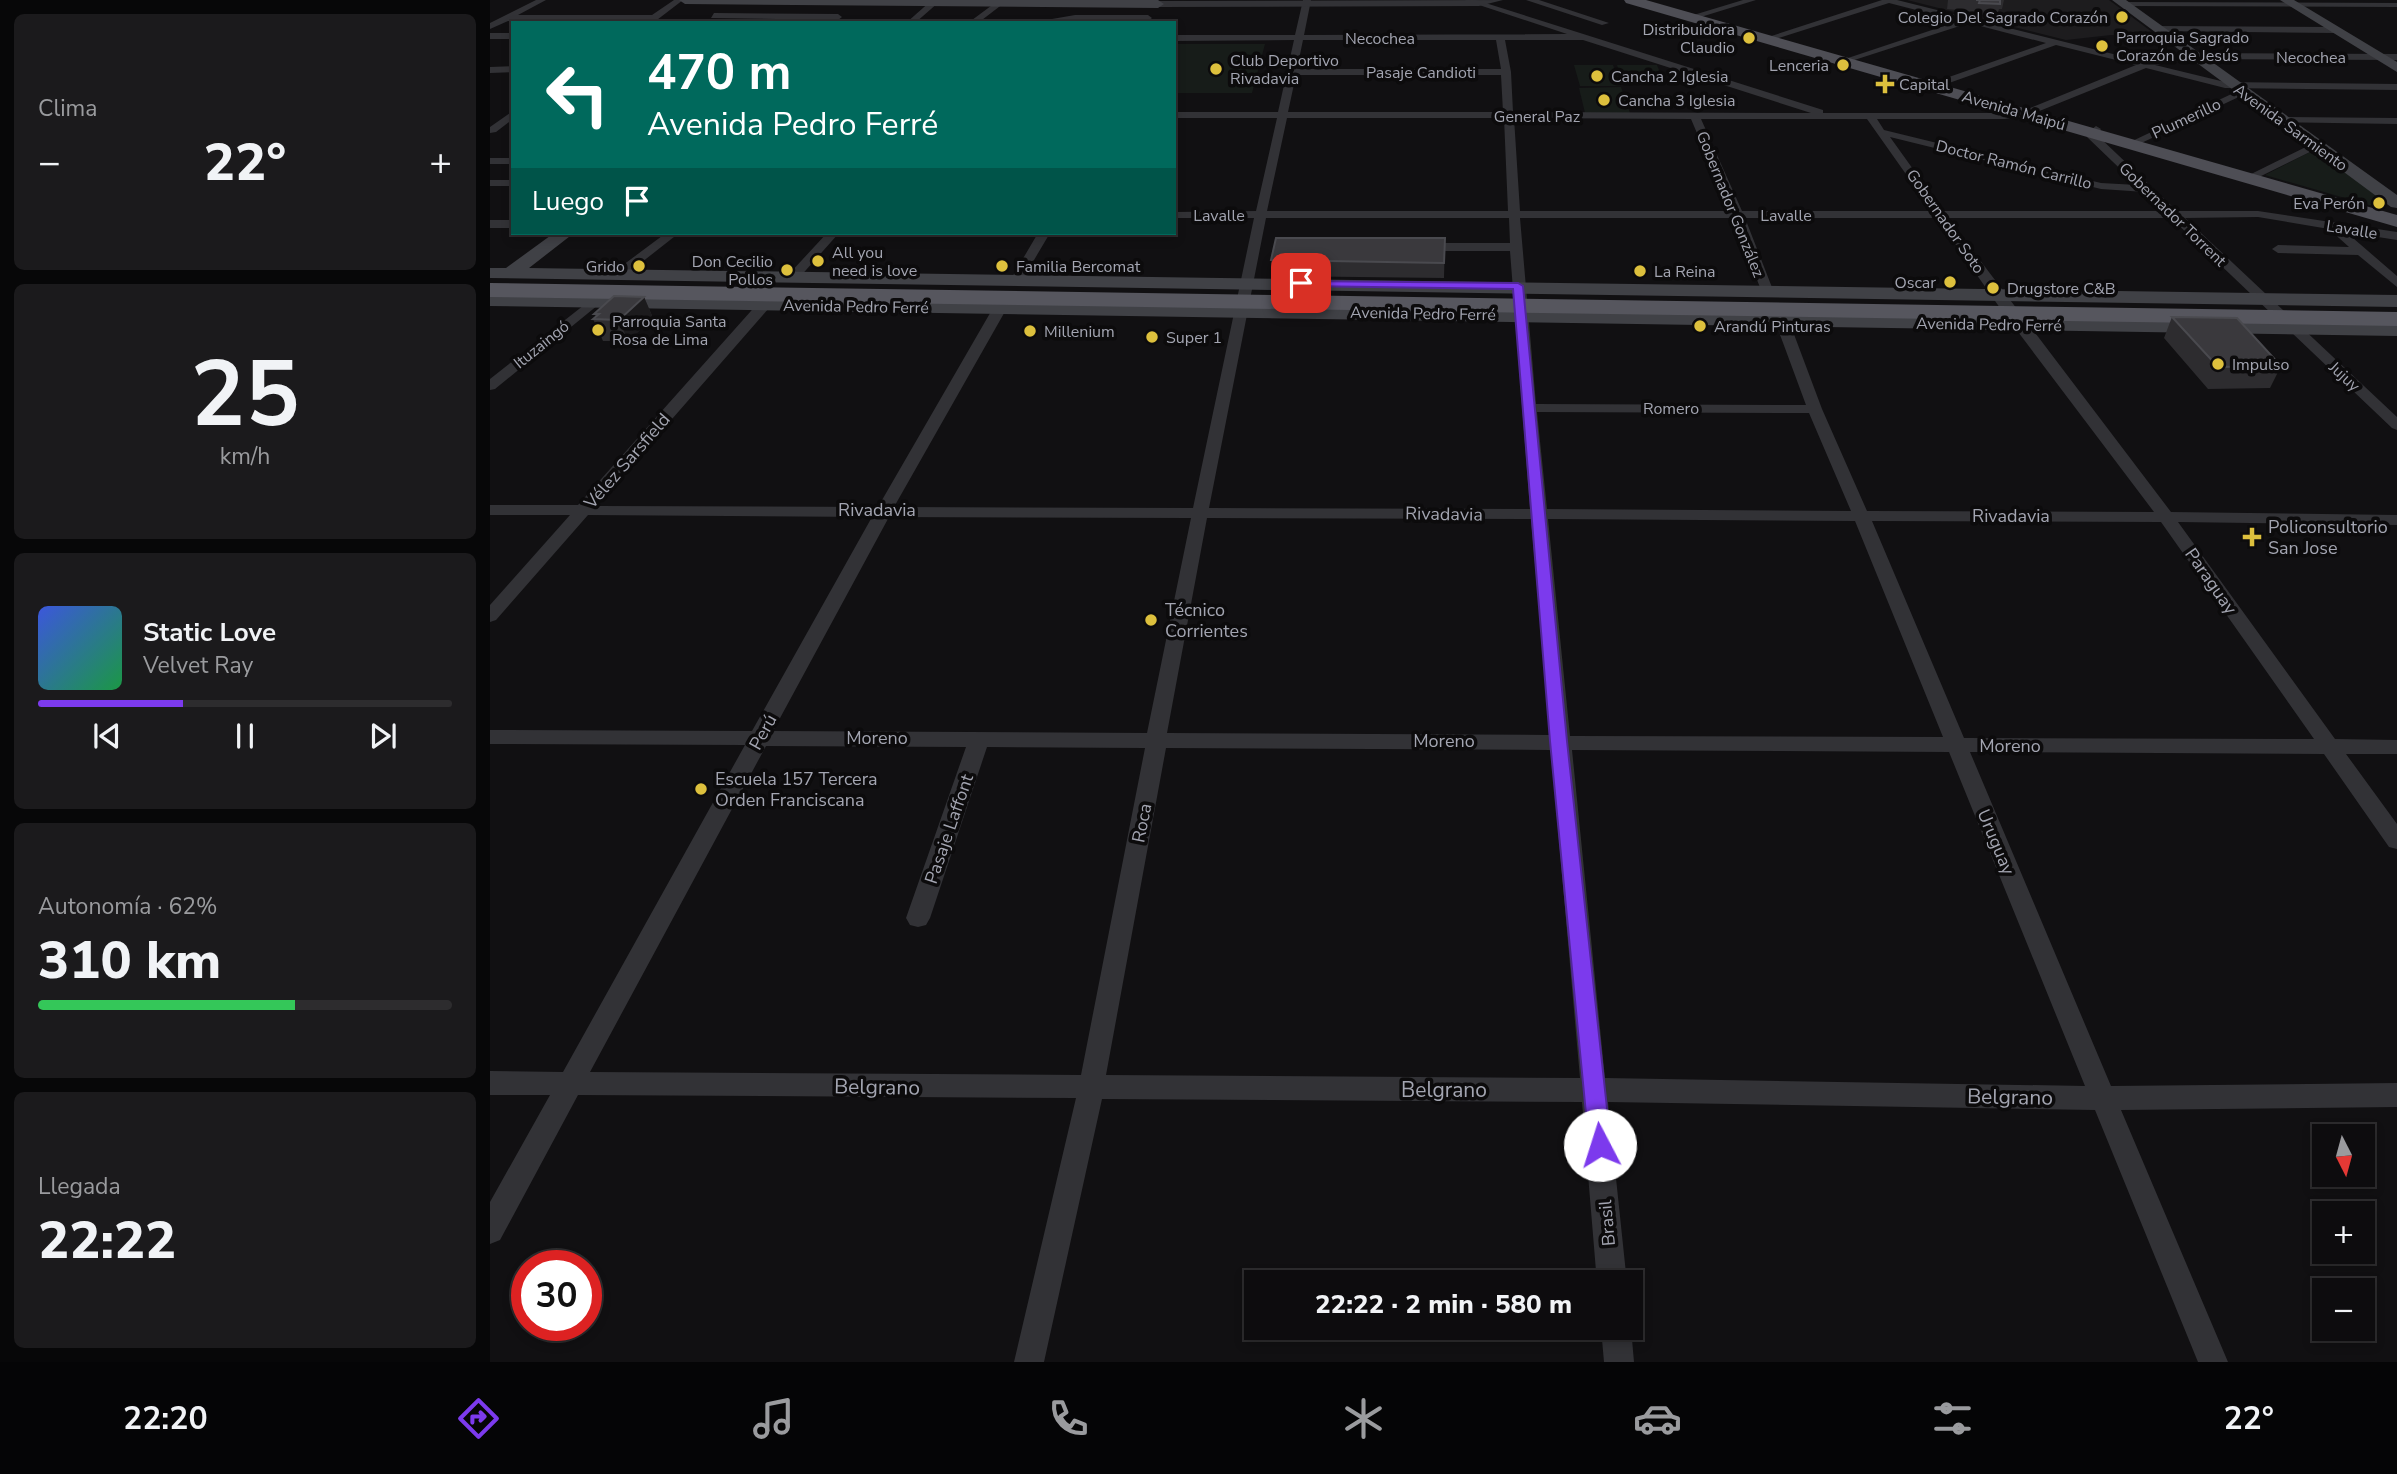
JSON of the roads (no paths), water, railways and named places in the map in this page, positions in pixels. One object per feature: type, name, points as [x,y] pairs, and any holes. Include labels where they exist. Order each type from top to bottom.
[{"type":"highway","points":[[776,290],[1010,279]]},
{"type":"highway","name":"Avenida Pedro Ferré","points":[[494,282],[776,290],[1519,301],[1755,311],[2009,309]]},
{"type":"highway","points":[[776,290],[892,302],[1008,304],[1037,309]]},
{"type":"highway","points":[[1640,298],[1883,292]]},
{"type":"highway","name":"Avenida Pedro Ferré","points":[[1519,301],[1640,298],[2009,309],[2277,313],[2397,311]]},
{"type":"highway","points":[[1755,311],[1936,323]]},
{"type":"highway","name":"Avenida Pedro Ferré","points":[[2277,313],[2397,319]]},
{"type":"main road","points":[[685,0],[1161,1]]},
{"type":"main road","name":"Avenida Maipú","points":[[1631,0],[1694,16]]},
{"type":"main road","name":"Avenida Maipú","points":[[1642,0],[2397,218]]},
{"type":"main road","points":[[830,20],[854,1]]},
{"type":"main road","name":"Avenida Sarmiento","points":[[2121,2],[2397,204]]},
{"type":"main road","points":[[2290,2],[2397,68]]},
{"type":"main road","points":[[494,282],[546,235]]},
{"type":"main road","points":[[494,282],[562,235]]},
{"type":"main road","name":"Avenida Pedro Ferré","points":[[494,282],[619,274],[776,290],[1037,309],[1243,296]]},
{"type":"main road","name":"Avenida Pedro Ferré","points":[[1010,279],[1243,296]]},
{"type":"main road","name":"Avenida Pedro Ferré","points":[[494,282],[593,302],[776,290]]},
{"type":"main road","name":"Avenida Pedro Ferré","points":[[1519,301],[1767,290],[1883,292],[2009,309]]},
{"type":"main road","name":"Avenida Pedro Ferré","points":[[1519,301],[1782,321],[1936,323],[2009,309]]},
{"type":"main road","name":"Avenida Pedro Ferré","points":[[2277,313],[2397,301]]},
{"type":"main road","name":"Avenida Pedro Ferré","points":[[2277,313],[2397,330]]},
{"type":"street","points":[[490,26],[542,0]]},
{"type":"street","points":[[490,16],[650,20],[679,0]]},
{"type":"street","points":[[1050,21],[1076,18],[1147,21],[1161,1],[1498,0]]},
{"type":"street","points":[[1530,0],[1605,23]]},
{"type":"street","points":[[1694,16],[1752,0]]},
{"type":"street","points":[[1768,38],[1889,0],[2234,86],[2397,87]]},
{"type":"street","points":[[1896,0],[1969,20]]},
{"type":"street","points":[[705,21],[741,1]]},
{"type":"street","points":[[913,21],[939,1]]},
{"type":"street","points":[[975,21],[1002,1]]},
{"type":"street","name":"Roca","points":[[1029,1362],[1091,1089],[1200,512],[1243,296],[1307,2]]},
{"type":"street","points":[[1473,2],[1836,117]]},
{"type":"street","points":[[2121,2],[2397,5]]},
{"type":"street","points":[[714,16],[830,20]]},
{"type":"street","points":[[1848,61],[1969,20]]},
{"type":"street","points":[[2157,29],[2334,30]]},
{"type":"street","points":[[490,36],[511,36]]},
{"type":"street","name":"Necochea","points":[[1176,38],[1586,37]]},
{"type":"street","name":"Brasil","points":[[1500,38],[1506,72],[1528,408],[1611,1270]]},
{"type":"street","points":[[1934,85],[2057,41]]},
{"type":"street","name":"Necochea","points":[[2028,112],[2145,64],[2193,57],[2397,57]]},
{"type":"street","points":[[490,69],[511,69]]},
{"type":"street","name":"Pasaje Candioti","points":[[1293,72],[1506,72]]},
{"type":"street","name":"Plumerillo","points":[[2134,142],[2234,86]]},
{"type":"street","name":"General Paz","points":[[1176,115],[1871,118],[2005,116],[2028,112]]},
{"type":"street","points":[[490,113],[511,114]]},
{"type":"street","points":[[492,130],[511,116]]},
{"type":"street","name":"Gobernador González","points":[[1695,117],[1767,290]]},
{"type":"street","name":"Gobernador Soto","points":[[1871,118],[2009,309]]},
{"type":"street","points":[[2281,120],[2397,121]]},
{"type":"street","name":"Gobernador Torrent","points":[[2094,131],[2091,135],[2277,313]]},
{"type":"street","name":"Doctor Ramón Carrillo","points":[[1882,132],[2101,186],[2146,189]]},
{"type":"street","points":[[2252,176],[2316,145]]},
{"type":"street","points":[[490,161],[511,161]]},
{"type":"street","points":[[490,183],[511,183]]},
{"type":"street","name":"Lavalle","points":[[1176,215],[2258,214],[2397,236]]},
{"type":"street","points":[[490,224],[511,224]]},
{"type":"street","points":[[2333,226],[2397,283]]},
{"type":"street","points":[[619,274],[670,235]]},
{"type":"street","name":"Vélez Sarsfield","points":[[490,616],[776,290],[831,235]]},
{"type":"street","points":[[1010,279],[1043,235]]},
{"type":"street","points":[[1254,246],[1268,246]]},
{"type":"street","points":[[1406,246],[1516,247]]},
{"type":"street","points":[[2278,249],[2362,251]]},
{"type":"street","name":"Ituzaingó","points":[[490,386],[593,302]]},
{"type":"street","name":"Perú","points":[[490,1230],[884,510],[999,308]]},
{"type":"street","name":"Paraguay","points":[[2009,309],[2166,517],[2397,841]]},
{"type":"street","name":"Jujuy","points":[[2277,313],[2397,425]]},
{"type":"street","name":"Uruguay","points":[[1782,321],[1815,409],[2213,1362]]},
{"type":"street","name":"Romero","points":[[1528,408],[1815,409]]},
{"type":"street","name":"Rivadavia","points":[[490,510],[1861,515],[2397,520]]},
{"type":"street","name":"Moreno","points":[[490,737],[2397,747]]},
{"type":"street","name":"Pasaje Laffont","points":[[918,918],[979,739]]},
{"type":"street","name":"Belgrano","points":[[490,1083],[1091,1089],[1595,1090],[2104,1098],[2397,1095]]},
{"type":"street","points":[[1617,1340],[1619,1362]]},
{"type":"place","name":"Colegio Del Sagrado Corazón","points":[[2122,17]]},
{"type":"place","name":"Distribuidora Claudio","points":[[1749,38]]},
{"type":"place","name":"Parroquia Sagrado Corazón de Jesús","points":[[2102,46]]},
{"type":"place","name":"Lenceria","points":[[1843,65]]},
{"type":"place","name":"Club Deportivo Rivadavia","points":[[1216,69]]},
{"type":"place","name":"Cancha 2 Iglesia","points":[[1597,76]]},
{"type":"place","name":"Capital","points":[[1885,84]]},
{"type":"place","name":"Cancha 3 Iglesia","points":[[1604,100]]},
{"type":"place","name":"Eva Perón","points":[[2379,203]]},
{"type":"place","name":"All you need is love","points":[[818,261]]},
{"type":"place","name":"Grido","points":[[639,266]]},
{"type":"place","name":"Familia Bercomat","points":[[1002,266]]},
{"type":"place","name":"Don Cecilio Pollos","points":[[787,270]]},
{"type":"place","name":"La Reina","points":[[1640,271]]},
{"type":"place","name":"Oscar","points":[[1950,282]]},
{"type":"place","name":"Drugstore C&B","points":[[1993,288]]},
{"type":"place","name":"Arandú Pinturas","points":[[1700,326]]},
{"type":"place","name":"Parroquia Santa Rosa de Lima","points":[[598,330]]},
{"type":"place","name":"Millenium","points":[[1030,331]]},
{"type":"place","name":"Super 1","points":[[1152,337]]},
{"type":"place","name":"Impulso","points":[[2218,364]]},
{"type":"place","name":"Policonsultorio San Jose","points":[[2252,537]]},
{"type":"place","name":"Técnico Corrientes","points":[[1151,620]]},
{"type":"place","name":"Escuela 157 Tercera Orden Franciscana","points":[[701,789]]}]
